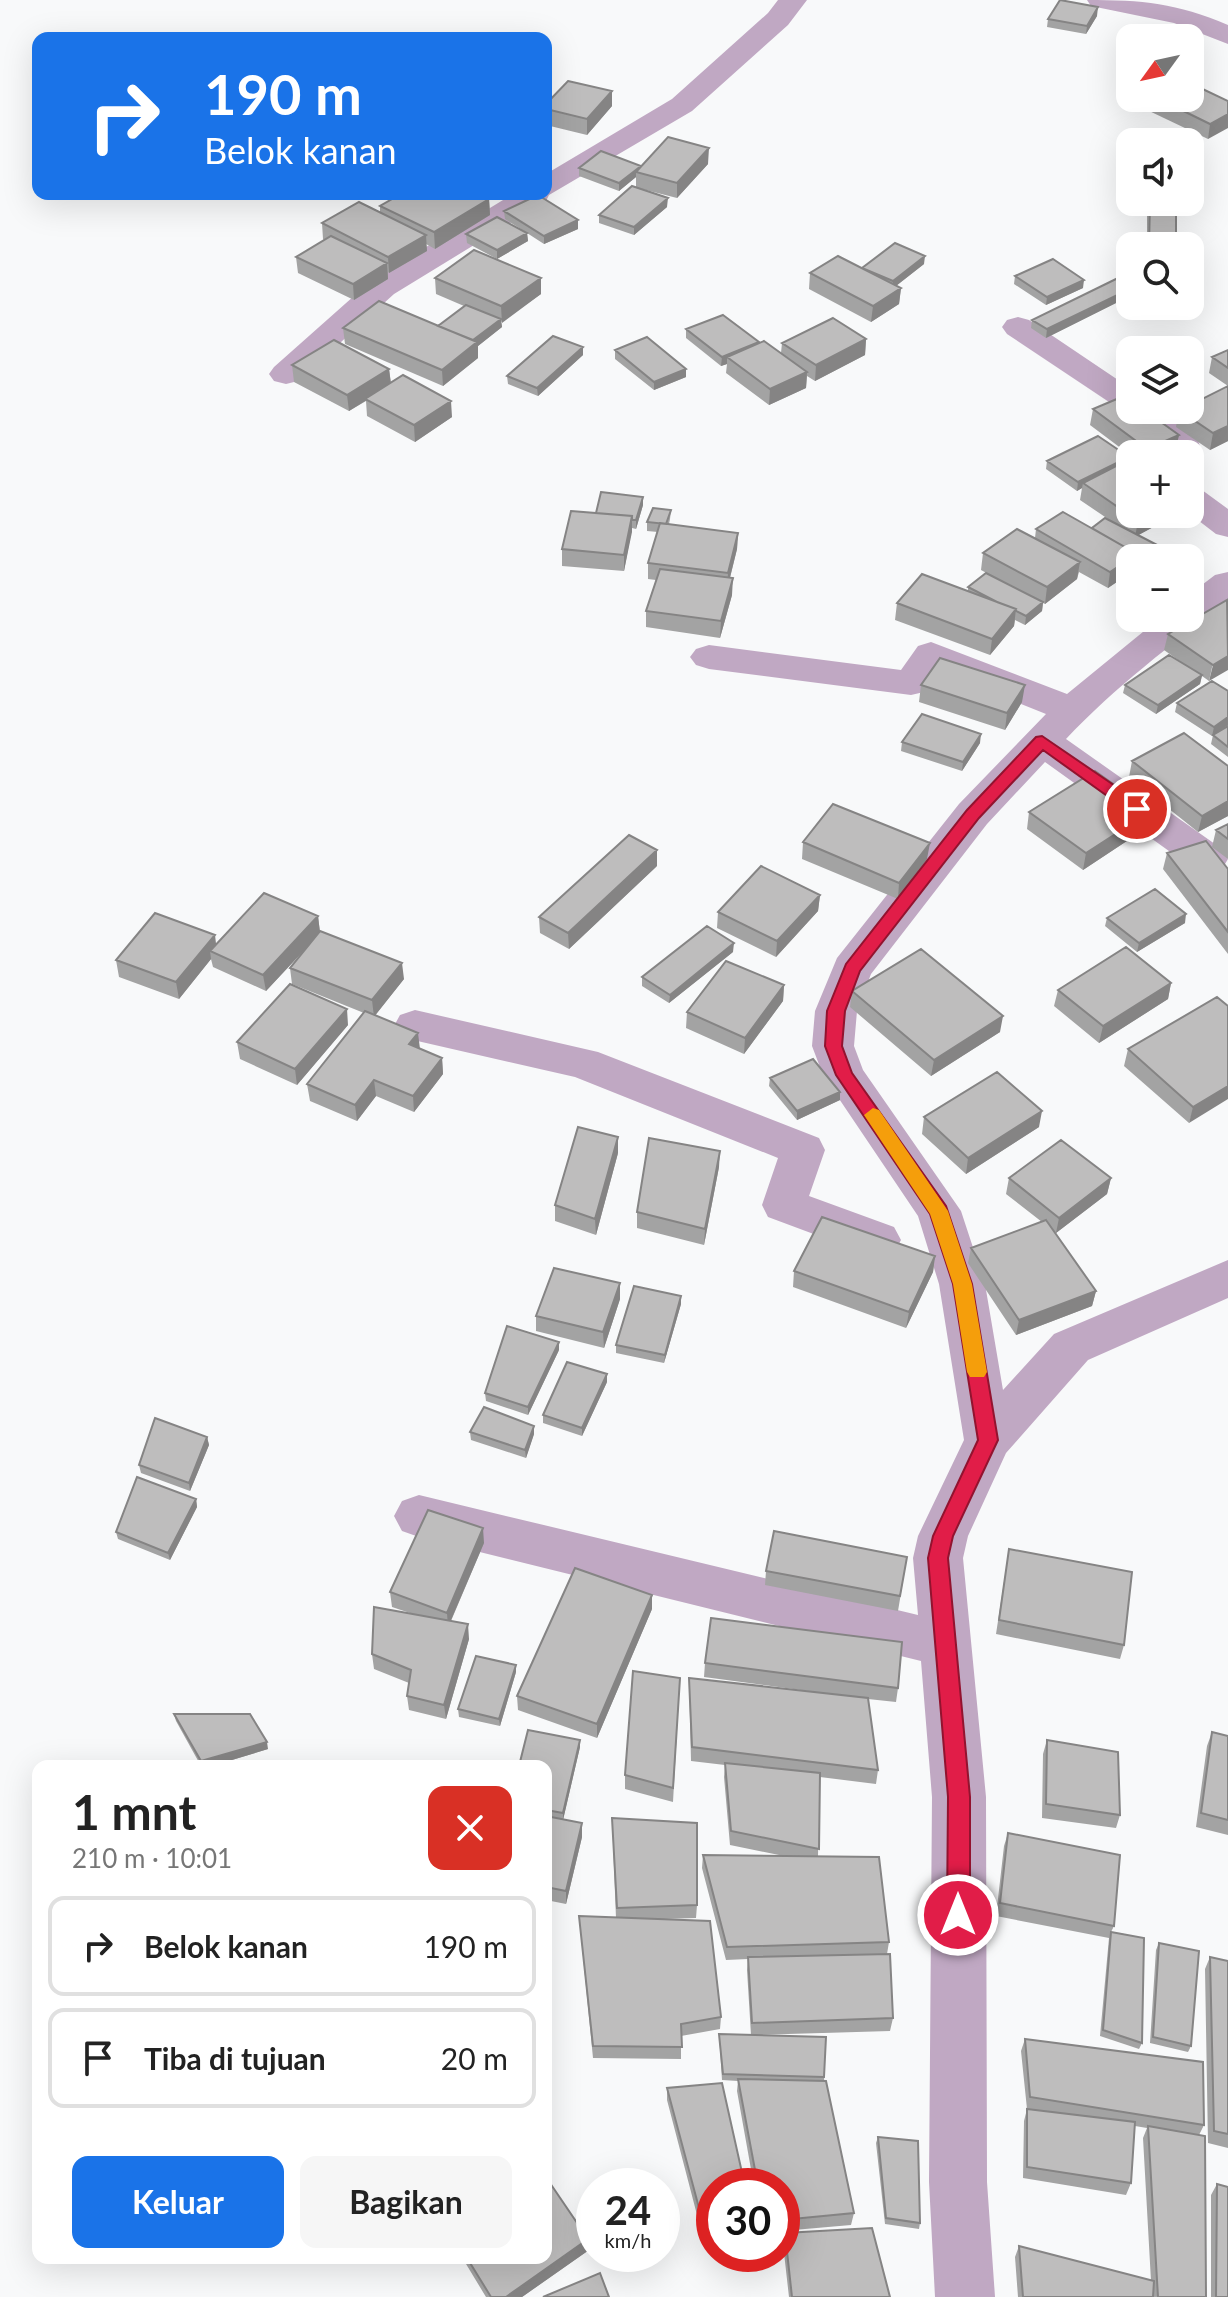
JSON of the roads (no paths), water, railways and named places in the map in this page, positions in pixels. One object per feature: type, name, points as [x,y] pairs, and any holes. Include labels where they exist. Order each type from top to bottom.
[{"type":"street","points":[[552,183],[682,105],[793,0]]},
{"type":"street","points":[[1101,0],[1182,16],[1228,35]]},
{"type":"street","points":[[286,374],[383,287],[525,200]]},
{"type":"street","points":[[1018,327],[1116,394]]},
{"type":"street","points":[[1159,424],[1181,440]]},
{"type":"street","points":[[1204,508],[1228,526]]},
{"type":"street","points":[[1204,601],[1228,583]]},
{"type":"street","points":[[988,1440],[957,1269],[939,1211],[844,1075],[833,1046],[836,1011],[852,969],[973,814],[1072,710],[1166,632]]},
{"type":"street","points":[[709,657],[911,683],[931,654],[1072,710]]},
{"type":"street","points":[[1042,741],[1208,859]]},
{"type":"street","points":[[415,1026],[583,1063],[803,1150],[784,1205],[957,1269]]},
{"type":"street","points":[[965,2297],[958,2182],[959,1797],[938,1558],[943,1536],[988,1440],[1071,1347],[1228,1278]]},
{"type":"street","points":[[419,1516],[944,1644]]}]
